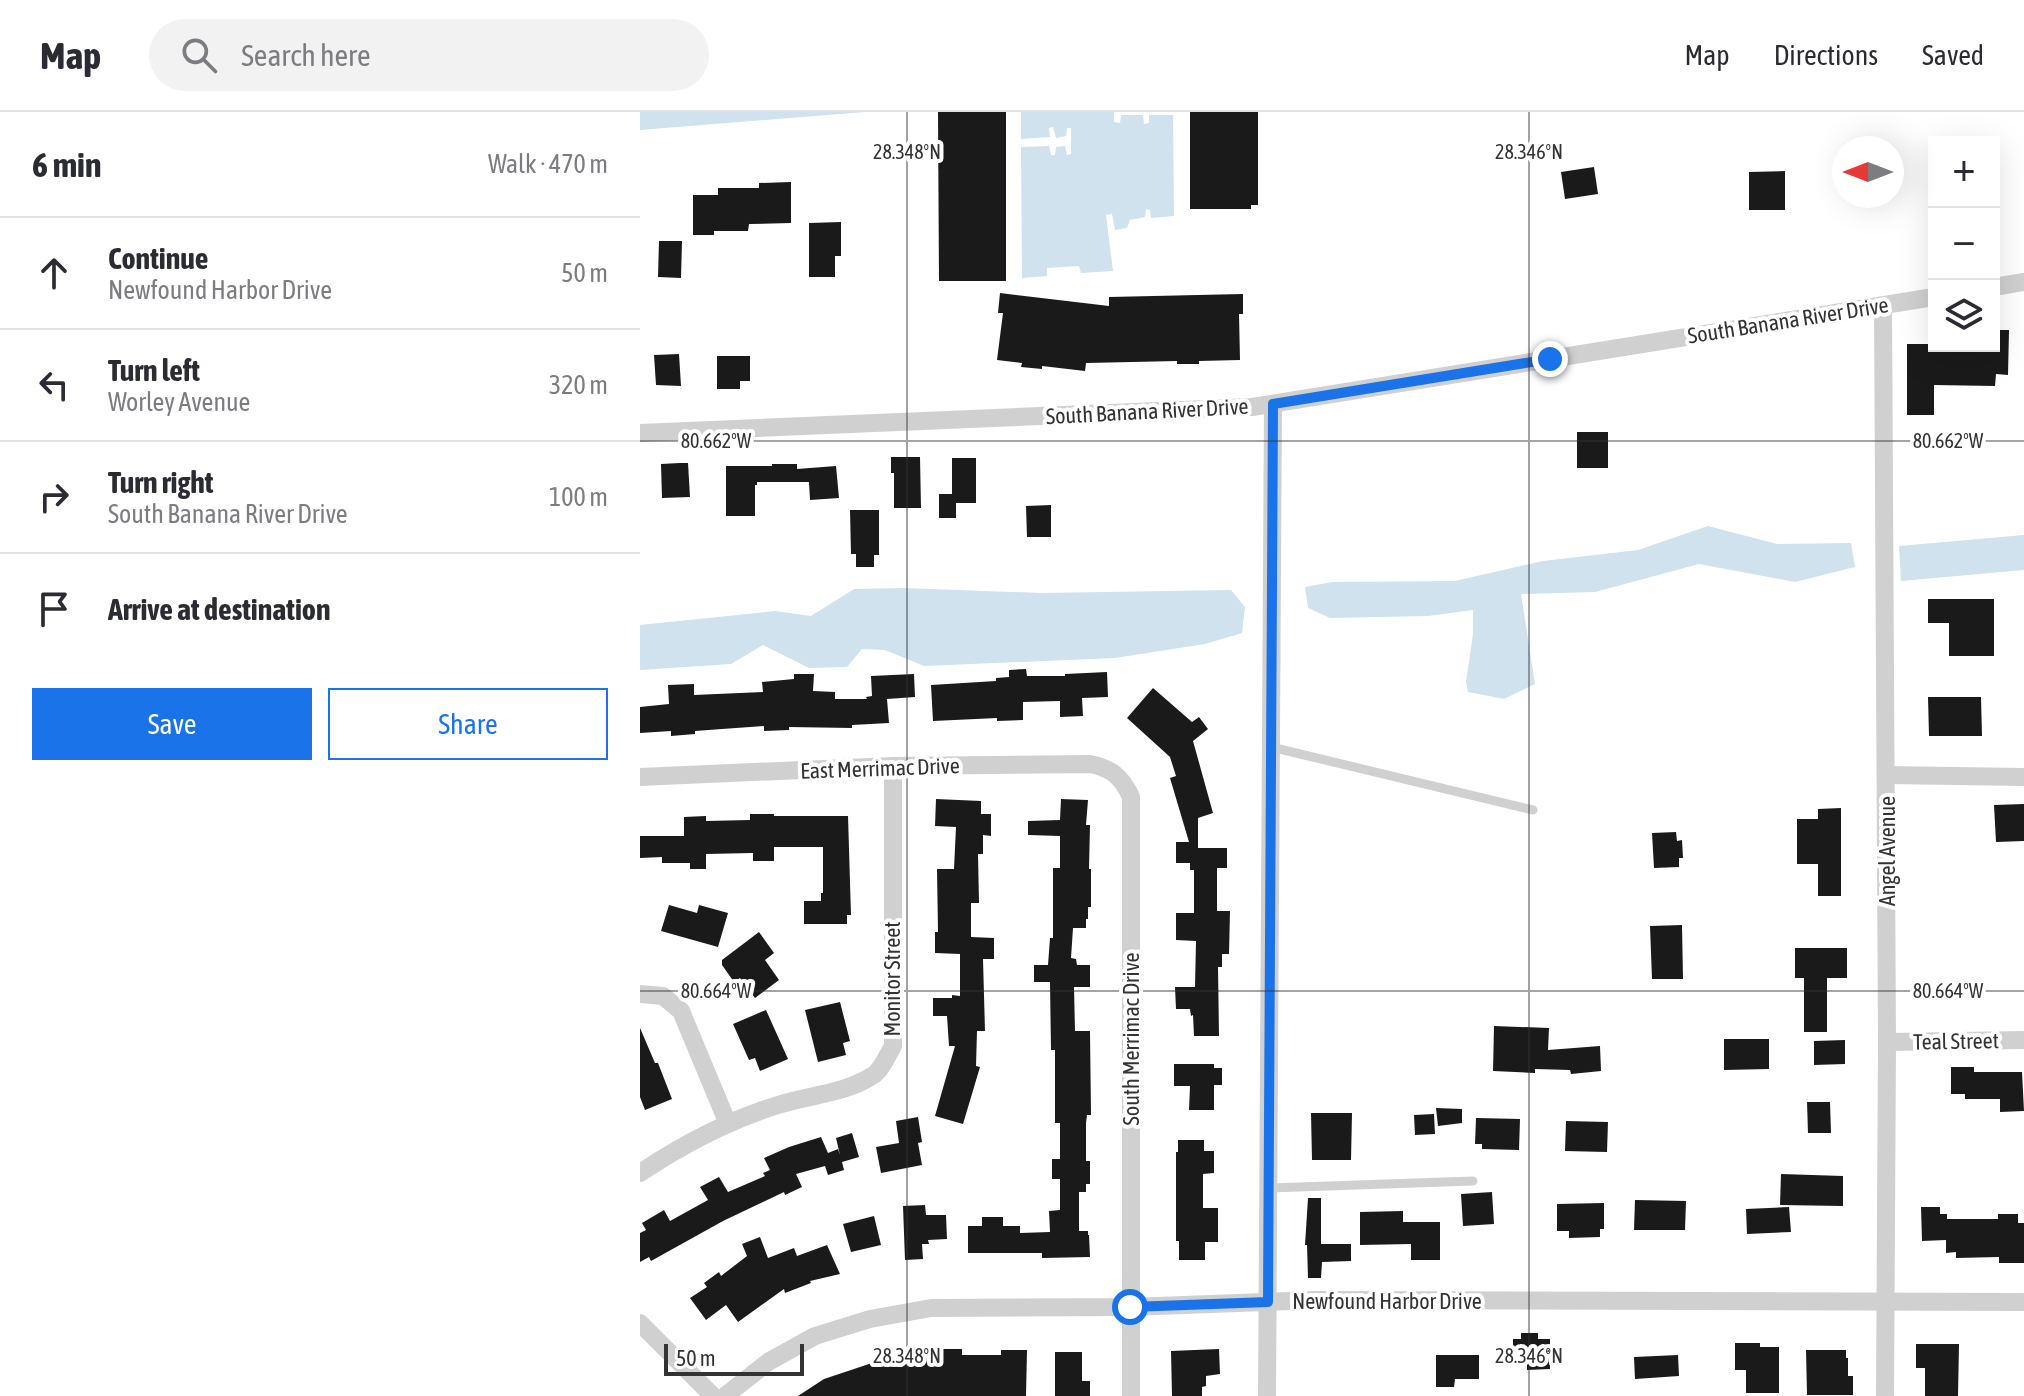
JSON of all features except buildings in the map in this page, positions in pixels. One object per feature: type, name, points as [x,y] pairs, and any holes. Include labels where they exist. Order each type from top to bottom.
[{"type":"street","points":[[2000,286],[2024,282]]},
{"type":"street","name":"South Banana River Drive","points":[[640,433],[1273,404],[1928,298]]},
{"type":"street","name":"Angel Avenue","points":[[1883,305],[1887,1042],[1885,1396]]},
{"type":"street","points":[[1267,1396],[1273,404]]},
{"type":"street","name":"East Merrimac Drive","points":[[640,777],[893,766],[1090,764],[1105,767],[1117,776]]},
{"type":"street","name":"Monitor Street","points":[[640,1173],[728,1124],[779,1104],[848,1088],[876,1074],[893,1046],[893,766]]},
{"type":"street","points":[[1886,775],[2024,777]]},
{"type":"street","name":"South Merrimac Drive","points":[[1117,776],[1131,797],[1131,1396]]},
{"type":"street","points":[[640,994],[663,996],[681,1011],[728,1124]]},
{"type":"street","name":"Teal Street","points":[[1887,1042],[2024,1040]]},
{"type":"street","name":"Newfound Harbor Drive","points":[[725,1396],[768,1362],[815,1336],[885,1316],[931,1308],[1130,1307],[1347,1300],[2024,1302]]},
{"type":"street","points":[[640,1323],[713,1396]]},
{"type":"lane","points":[[1271,747],[1533,810]]},
{"type":"lane","points":[[1269,1188],[1473,1181]]},
{"type":"water","points":[[640,112],[865,112],[640,130]]},
{"type":"water","points":[[1021,112],[1114,112],[1114,122],[1120,123],[1121,115],[1143,115],[1144,124],[1149,123],[1149,115],[1173,115],[1174,216],[1151,218],[1150,210],[1146,209],[1145,217],[1130,220],[1127,228],[1115,230],[1112,214],[1106,215],[1113,271],[1081,273],[1079,266],[1047,268],[1047,276],[1022,278],[1021,147],[1049,146],[1051,155],[1055,155],[1056,147],[1065,146],[1067,155],[1071,154],[1071,128],[1067,128],[1066,136],[1056,138],[1053,127],[1049,128],[1050,137],[1021,139]]},
{"type":"water","points":[[1708,526],[1777,544],[1851,543],[1855,567],[1795,582],[1699,564],[1595,592],[1521,594],[1535,684],[1504,699],[1468,692],[1466,682],[1473,610],[1428,616],[1330,618],[1308,608],[1305,587],[1332,582],[1455,581],[1543,561],[1638,550]]},
{"type":"water","points":[[2024,535],[2024,570],[1901,581],[1899,546]]},
{"type":"water","points":[[854,589],[1042,593],[1231,590],[1245,607],[1242,633],[1205,644],[1115,658],[924,666],[885,650],[862,649],[847,667],[809,668],[763,645],[731,664],[640,670],[640,625],[775,611],[811,616]]},
{"type":"route","points":[[1130,1307],[1268,1302],[1273,404],[1550,359]]}]
